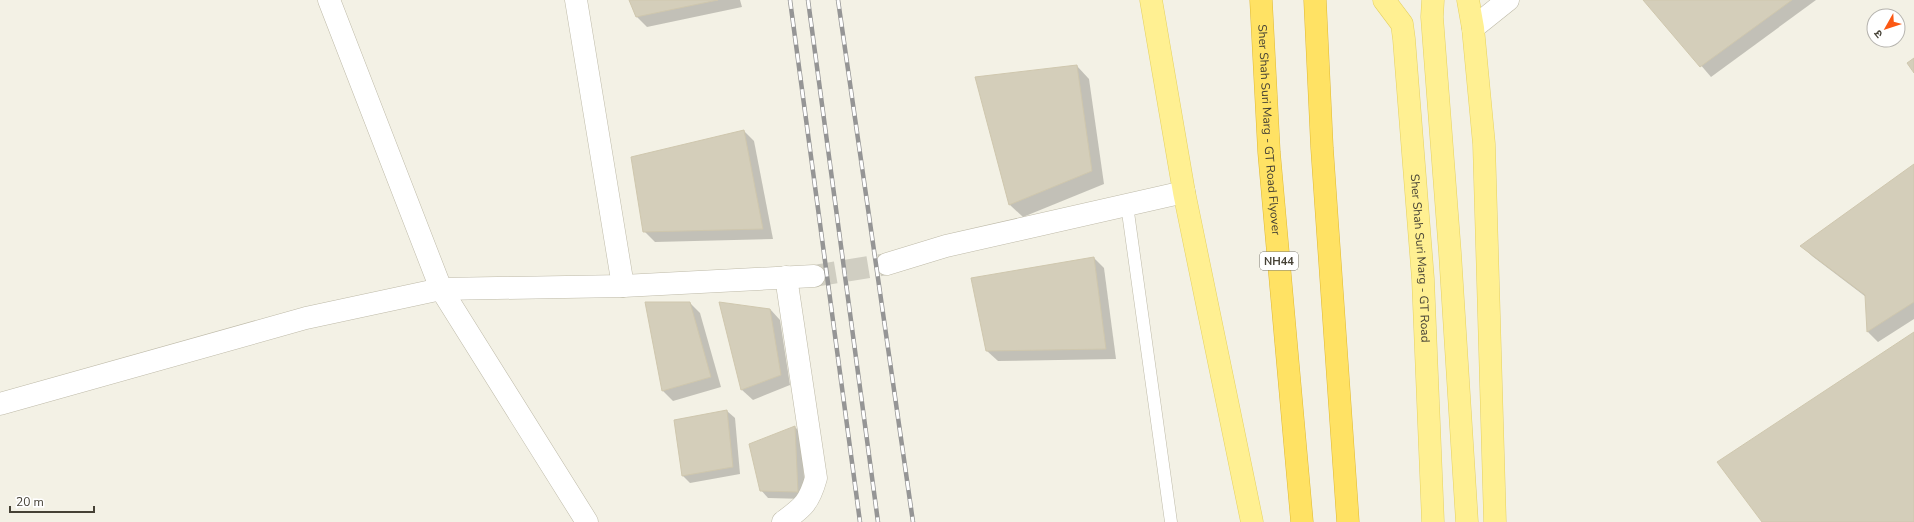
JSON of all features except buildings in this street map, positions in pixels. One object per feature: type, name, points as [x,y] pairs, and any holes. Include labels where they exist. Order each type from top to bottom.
[{"type":"highway","name":"Sher Shah Suri Marg - GT Road Flyover","points":[[1260,0],[1269,152],[1302,522]]},
{"type":"highway","points":[[1315,0],[1322,148],[1348,522]]},
{"type":"main road","points":[[1151,0],[1184,192],[1252,522]]},
{"type":"main road","name":"Sher Shah Suri Marg - GT Road","points":[[1384,0],[1402,24],[1404,39],[1423,278],[1433,522]]},
{"type":"main road","points":[[1468,0],[1473,28],[1484,144],[1495,522]]},
{"type":"main road","points":[[1432,8],[1450,253],[1467,522]]},
{"type":"street","points":[[329,0],[441,289],[588,522]]},
{"type":"street","points":[[576,0],[623,286]]},
{"type":"street","points":[[1473,28],[1508,0]]},
{"type":"street","points":[[887,264],[946,246],[1184,192]]},
{"type":"street","points":[[0,404],[306,318],[441,289],[623,286],[814,276]]},
{"type":"street","points":[[783,522],[803,508],[812,493],[816,478],[786,277]]},
{"type":"lane","points":[[1127,205],[1171,522]]},
{"type":"tunnel","points":[[814,276],[887,264]]},
{"type":"railway","points":[[790,0],[860,522]]},
{"type":"railway","points":[[808,0],[878,522]]},
{"type":"railway","points":[[838,0],[913,522]]}]
